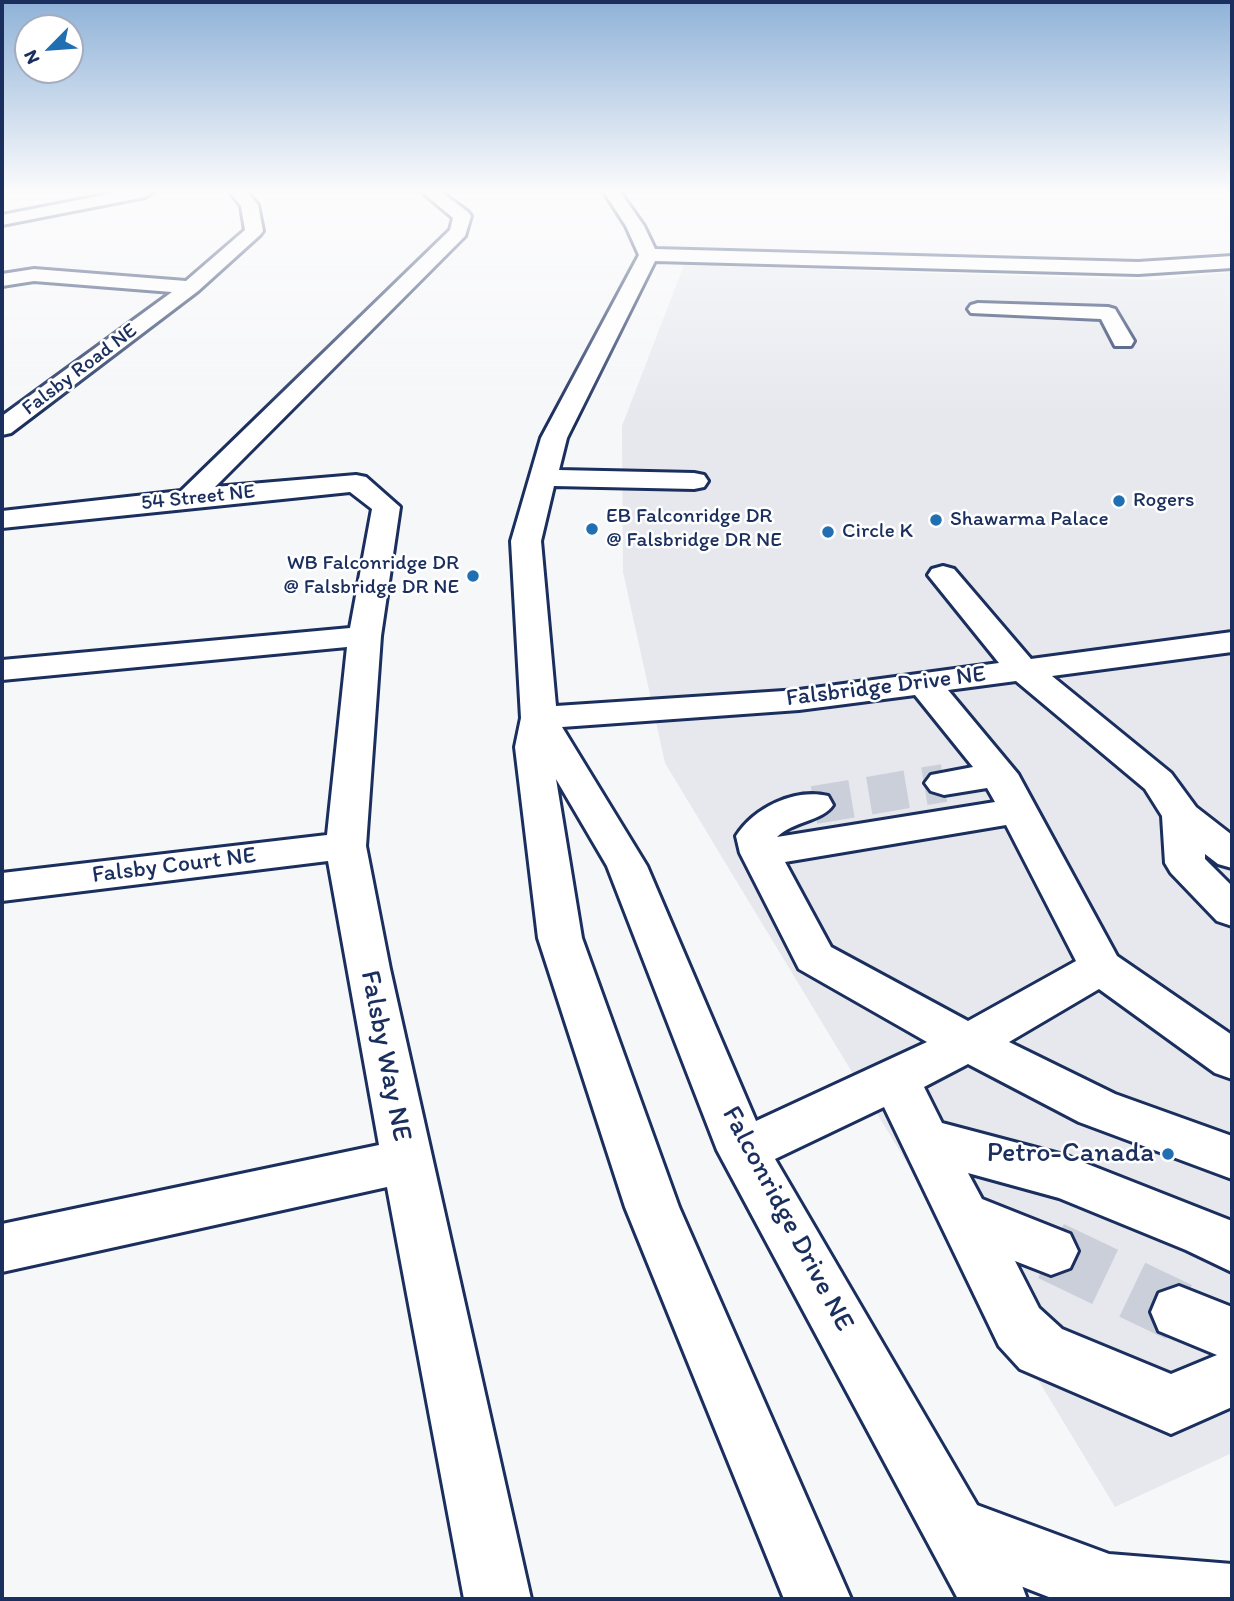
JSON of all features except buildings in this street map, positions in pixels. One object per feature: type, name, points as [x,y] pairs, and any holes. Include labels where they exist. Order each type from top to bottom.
[{"type":"street","name":"Falsby Road NE","points":[[2,428],[191,287],[214,267]]},
{"type":"street","points":[[189,498],[424,267]]},
{"type":"street","name":"Falconridge Drive NE","points":[[642,267],[554,438],[526,541],[539,718],[533,747],[560,939],[652,1207],[817,1599]]},
{"type":"street","points":[[957,267],[989,332]]},
{"type":"street","points":[[1091,267],[1158,267]]},
{"type":"street","points":[[2,280],[34,275],[191,287]]},
{"type":"street","points":[[978,309],[1108,313],[1124,341]]},
{"type":"street","points":[[543,478],[694,481]]},
{"type":"street","name":"54 Street NE","points":[[2,520],[189,498],[356,484],[386,507]]},
{"type":"street","name":"Falsby Way NE","points":[[386,507],[365,636],[346,846],[368,969],[498,1599]]},
{"type":"street","points":[[943,575],[1022,669],[1158,781],[1182,816],[1232,855]]},
{"type":"street","points":[[2,670],[365,636]]},
{"type":"street","name":"Falsbridge Drive NE","points":[[539,718],[799,700],[1232,642]]},
{"type":"street","points":[[923,683],[999,774],[1101,967],[1232,1060]]},
{"type":"street","name":"Falconridge Drive NE","points":[[539,718],[627,866],[743,1150],[995,1599]]},
{"type":"street","points":[[944,783],[999,774]]},
{"type":"street","points":[[814,805],[786,811],[765,823],[756,836],[760,853],[815,958],[968,1043],[1097,1108],[1232,1158]]},
{"type":"street","points":[[760,853],[1018,811]]},
{"type":"street","points":[[1182,816],[1185,863],[1232,911]]},
{"type":"street","name":"Falsby Court NE","points":[[2,887],[346,846]]},
{"type":"street","points":[[743,1150],[968,1043],[1101,967]]},
{"type":"street","points":[[895,1079],[1019,1326],[1041,1349],[1171,1404],[1232,1378]]},
{"type":"street","points":[[926,1140],[1067,1178],[1205,1233],[1232,1248]]},
{"type":"street","points":[[2,1248],[407,1161]]},
{"type":"street","points":[[963,1215],[1051,1251]]},
{"type":"street","points":[[1179,1312],[1232,1334]]},
{"type":"street","points":[[958,1530],[1110,1587],[1232,1598]]},
{"type":"shaded area","points":[[683,267],[1154,280],[1232,272],[1232,1453],[1115,1507],[665,763],[623,572],[622,426]]},
{"type":"tunnel","points":[[814,805],[944,783]]},
{"type":"tunnel","points":[[1051,1251],[1179,1312]]},
{"type":"place","name":"Rogers","points":[[1119,501]]},
{"type":"place","name":"Shawarma Palace","points":[[936,520]]},
{"type":"place","name":"EB Falconridge DR @ Falsbridge DR NE","points":[[592,529]]},
{"type":"place","name":"Circle K","points":[[828,532]]},
{"type":"place","name":"WB Falconridge DR @ Falsbridge DR NE","points":[[473,576]]},
{"type":"place","name":"Petro-Canada","points":[[1168,1154]]}]
